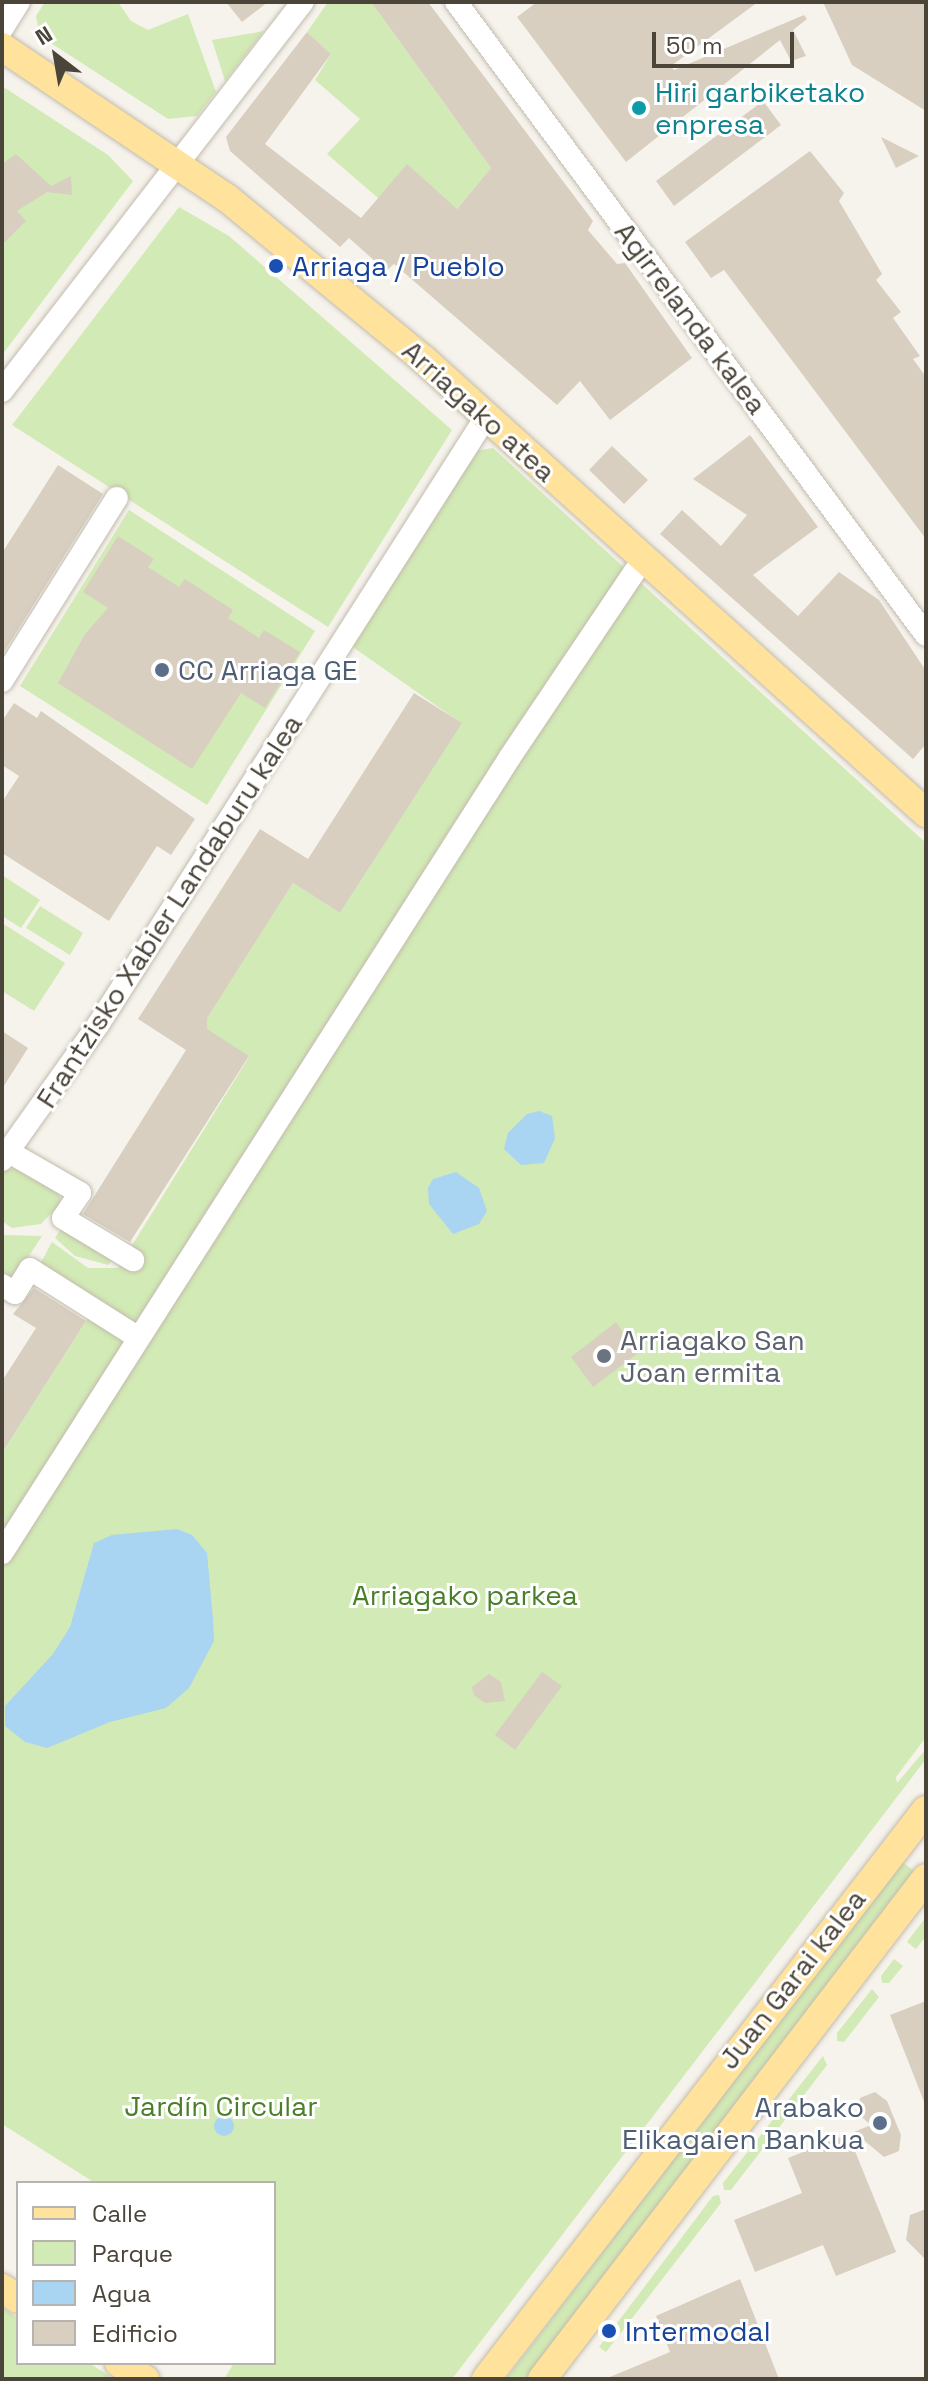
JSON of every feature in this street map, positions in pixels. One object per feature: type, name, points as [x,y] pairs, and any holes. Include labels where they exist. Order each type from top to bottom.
[{"type":"main road","name":"Arriagako atea","points":[[2,47],[176,163],[411,349],[926,813]]},
{"type":"main road","name":"Juan Garai kalea","points":[[486,2379],[926,1810]]},
{"type":"main road","name":"Juan Garai kalea","points":[[542,2379],[926,1878]]},
{"type":"main road","points":[[122,2365],[145,2379]]},
{"type":"street","points":[[2,29],[19,2]]},
{"type":"street","points":[[2,391],[303,2]]},
{"type":"street","name":"Agirrelanda kalea","points":[[456,2],[926,635]]},
{"type":"street","name":"Frantzisko Xabier Landaburu kalea","points":[[6,1156],[32,1124],[486,417]]},
{"type":"street","points":[[2,681],[117,498]]},
{"type":"street","points":[[2,1553],[137,1337],[635,571]]},
{"type":"street","points":[[6,1156],[80,1193],[63,1218],[133,1260]]},
{"type":"street","points":[[2,1285],[15,1293],[30,1269],[137,1337]]},
{"type":"green space","points":[[45,2],[118,2],[131,21],[148,30],[188,14],[216,92],[197,116],[168,119],[40,36],[36,16]]},
{"type":"green space","points":[[328,2],[381,2],[376,9],[491,168],[457,209],[378,198],[327,154],[360,119],[315,80],[331,54],[307,32]]},
{"type":"green space","points":[[264,31],[225,81],[212,40]]},
{"type":"green space","points":[[2,86],[108,155],[133,181],[2,355]]},
{"type":"green space","points":[[179,207],[229,236],[452,430],[328,627],[12,425]]},
{"type":"green space","name":"Arriagako parkea","points":[[493,448],[926,843],[926,1737],[896,1777],[897,1783],[926,1749],[926,1759],[452,2379],[224,2379],[233,2365],[276,2365],[276,2181],[92,2181],[2,2124],[2,1453],[88,1318],[38,1268],[52,1242],[88,1268],[118,1268],[249,1057],[201,1026],[293,883],[340,913],[461,723],[350,645],[474,451]]},
{"type":"green space","name":"CC Arriaga GE","points":[[129,510],[315,631],[207,805],[20,686]]},
{"type":"green space","points":[[2,875],[40,900],[21,928],[2,916]]},
{"type":"green space","points":[[40,906],[83,933],[70,955],[26,928]]},
{"type":"green space","points":[[2,923],[65,963],[34,1011],[2,991]]},
{"type":"green space","points":[[16,1168],[57,1185],[61,1203],[41,1224],[12,1228],[2,1221],[2,1171]]},
{"type":"green space","points":[[64,1224],[115,1256],[108,1265],[75,1256],[55,1238]]},
{"type":"green space","points":[[2,1235],[42,1236],[14,1279],[2,1271]]},
{"type":"green space","points":[[901,1861],[914,1871],[526,2379],[506,2379]]},
{"type":"green space","points":[[926,1917],[926,1936],[916,1949],[907,1942]]},
{"type":"green space","points":[[894,1959],[903,1966],[889,1983],[882,1983],[881,1976]]},
{"type":"green space","points":[[872,1989],[879,1997],[844,2042],[837,2041],[837,2033]]},
{"type":"green space","points":[[823,2056],[827,2065],[731,2190],[724,2190],[723,2183]]},
{"type":"green space","points":[[719,2195],[721,2203],[606,2352],[599,2347],[713,2196]]},
{"type":"green space","points":[[2,2308],[16,2317],[16,2365],[92,2365],[114,2379],[2,2379]]},
{"type":"water","points":[[539,1111],[552,1116],[555,1138],[544,1163],[521,1165],[504,1149],[508,1133],[527,1114]]},
{"type":"water","points":[[456,1172],[479,1188],[487,1211],[479,1224],[453,1234],[429,1204],[428,1188],[433,1179]]},
{"type":"water","points":[[177,1529],[192,1535],[207,1553],[213,1619],[214,1641],[189,1688],[166,1708],[110,1722],[47,1748],[25,1742],[5,1726],[5,1706],[53,1654],[70,1627],[94,1543],[112,1535]]},
{"type":"water","points":[[224,2116],[231,2119],[234,2126],[231,2133],[224,2136],[217,2133],[214,2126],[217,2119]]},
{"type":"building","points":[[226,2],[268,2],[242,22]]},
{"type":"building","points":[[371,2],[428,2],[593,221],[588,230],[617,264],[625,263],[692,358],[610,420],[580,381],[557,405],[394,264],[386,271],[349,238],[340,247],[230,151],[226,137],[307,32],[331,54],[265,144],[361,218],[407,164],[457,209],[491,168]]},
{"type":"building","name":"Hiri garbiketako enpresa","points":[[537,2],[758,2],[671,66],[674,70],[804,15],[807,19],[793,30],[806,56],[791,61],[780,40],[626,162],[517,17]]},
{"type":"building","points":[[823,2],[926,2],[926,111],[852,65]]},
{"type":"building","points":[[763,101],[781,125],[674,206],[656,181]]},
{"type":"building","points":[[881,137],[919,156],[896,168]]},
{"type":"building","points":[[810,151],[844,193],[839,201],[882,274],[876,280],[901,312],[893,318],[920,356],[913,359],[926,377],[926,539],[724,270],[711,278],[685,242]]},
{"type":"building","points":[[16,154],[51,186],[71,176],[72,195],[47,192],[17,211],[26,221],[2,245],[2,164]]},
{"type":"building","points":[[750,435],[818,527],[753,575],[798,616],[839,572],[879,600],[926,671],[926,744],[913,759],[660,534],[682,510],[721,546],[747,515],[693,479]]},
{"type":"building","points":[[612,446],[648,480],[624,504],[589,470]]},
{"type":"building","points":[[58,465],[103,494],[2,655],[2,553]]},
{"type":"building","name":"CC Arriaga GE","points":[[118,536],[154,559],[148,567],[179,587],[185,579],[233,610],[228,618],[259,638],[264,630],[300,652],[265,708],[241,693],[192,769],[58,683],[85,634],[108,608],[83,592]]},
{"type":"building","points":[[414,693],[462,723],[340,913],[293,883],[207,1018],[207,1029],[249,1056],[130,1242],[83,1214],[186,1050],[138,1019],[260,829],[308,859]]},
{"type":"building","points":[[14,703],[37,718],[41,711],[195,819],[171,855],[157,846],[109,921],[2,853],[2,802],[19,776],[2,765],[2,721]]},
{"type":"building","points":[[2,1031],[28,1048],[2,1089]]},
{"type":"building","points":[[34,1288],[86,1321],[2,1453],[2,1381],[36,1328],[13,1314]]},
{"type":"building","name":"Arriagako San Joan ermita","points":[[616,1322],[637,1354],[593,1387],[571,1357]]},
{"type":"building","points":[[542,1672],[562,1686],[515,1750],[495,1735]]},
{"type":"building","points":[[489,1674],[501,1682],[505,1701],[485,1703],[474,1695],[472,1687]]},
{"type":"building","points":[[926,2001],[926,2104],[925,2104],[890,2015]]},
{"type":"building","name":"Arabako Elikagaien Bankua","points":[[875,2092],[887,2101],[901,2135],[899,2151],[884,2157],[854,2132],[871,2125],[858,2114],[860,2098]]},
{"type":"building","points":[[848,2134],[896,2252],[836,2276],[823,2245],[755,2272],[734,2220],[802,2193],[788,2158]]},
{"type":"building","points":[[926,2209],[926,2260],[906,2240],[910,2215]]},
{"type":"building","points":[[740,2279],[779,2379],[605,2379],[670,2352],[656,2316]]},
{"type":"place","name":"Hiri garbiketako enpresa","points":[[639,108]]},
{"type":"place","name":"Arriaga / Pueblo","points":[[276,266]]},
{"type":"place","name":"CC Arriaga GE","points":[[162,670]]},
{"type":"place","name":"Arriagako San Joan ermita","points":[[604,1356]]},
{"type":"place","name":"Arabako Elikagaien Bankua","points":[[880,2123]]},
{"type":"place","name":"Intermodal","points":[[609,2331]]},
{"type":"park label","name":"Jardín Circular","points":[[221,2106]]}]
